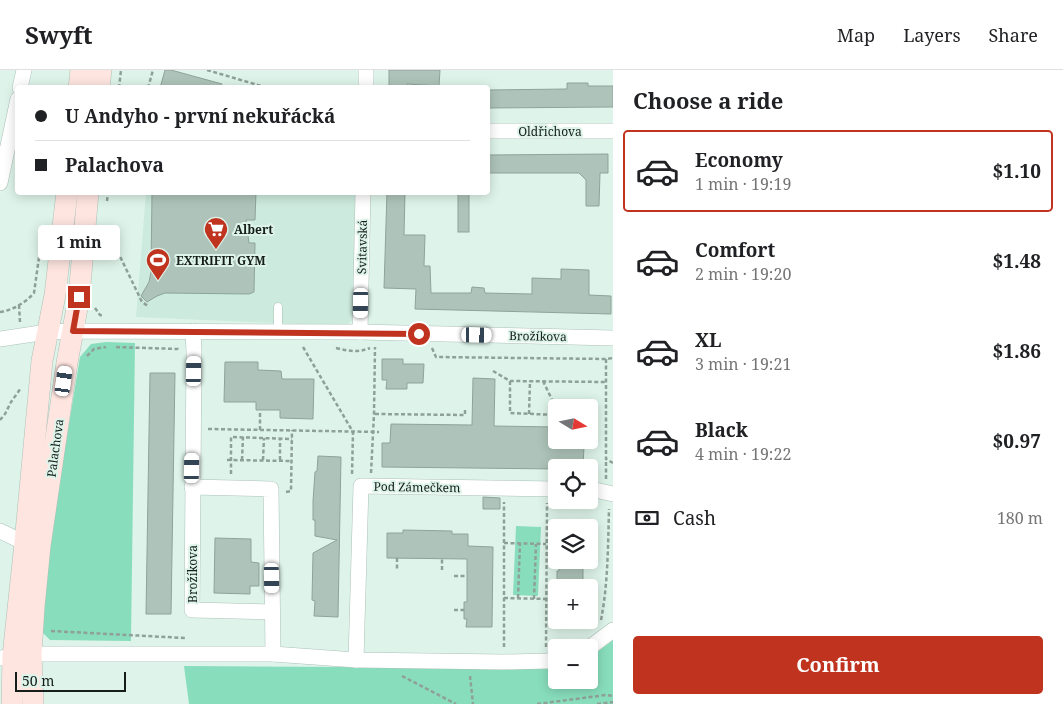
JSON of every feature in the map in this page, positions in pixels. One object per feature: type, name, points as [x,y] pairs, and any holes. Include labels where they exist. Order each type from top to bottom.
[{"type":"street","points":[[21,85],[24,70]]},
{"type":"street","points":[[79,85],[81,70]]},
{"type":"street","points":[[98,85],[101,70]]},
{"type":"street","points":[[366,70],[366,85]]},
{"type":"street","points":[[0,183],[15,113]]},
{"type":"street","name":"Oldřichova","points":[[490,131],[613,131]]},
{"type":"street","name":"Palachova","points":[[12,704],[42,361],[55,295],[67,195]]},
{"type":"street","name":"Palachova","points":[[33,704],[15,656],[34,607],[40,546],[79,297],[88,195]]},
{"type":"street","name":"Svitavská","points":[[360,332],[363,195]]},
{"type":"street","name":"Brožíkova","points":[[0,339],[47,332],[73,331],[360,332],[613,338]]},
{"type":"street","name":"Brožíkova","points":[[193,331],[192,610],[272,612]]},
{"type":"street","name":"Pod Zámečkem","points":[[356,660],[366,486],[548,489]]},
{"type":"street","points":[[192,487],[271,489],[273,654]]},
{"type":"street","points":[[0,531],[25,543]]},
{"type":"street","points":[[597,639],[606,628]]},
{"type":"street","points":[[15,656],[273,654],[356,660],[503,662],[548,660]]},
{"type":"lane","points":[[278,307],[278,332]]},
{"type":"path","points":[[119,85],[121,70]]},
{"type":"path","points":[[149,85],[153,70]]},
{"type":"path","points":[[207,70],[258,85]]},
{"type":"path","points":[[104,229],[115,246],[142,302],[148,306]]},
{"type":"path","points":[[0,312],[28,300],[34,293],[43,232]]},
{"type":"path","points":[[95,304],[100,315],[107,317]]},
{"type":"path","points":[[302,345],[353,432],[351,486],[366,486],[373,432],[375,347],[361,351],[349,351],[330,347]]},
{"type":"path","points":[[84,359],[94,349],[104,347],[178,349],[182,352],[194,352]]},
{"type":"path","points":[[431,347],[436,357],[613,358]]},
{"type":"path","points":[[606,359],[606,459],[613,463]]},
{"type":"path","points":[[493,371],[510,381],[606,382]]},
{"type":"path","points":[[510,381],[510,413],[548,415]]},
{"type":"path","points":[[529,414],[530,381]]},
{"type":"path","points":[[543,381],[552,399]]},
{"type":"path","points":[[0,420],[22,388]]},
{"type":"path","points":[[374,414],[465,415],[465,410]]},
{"type":"path","points":[[260,413],[260,430]]},
{"type":"path","points":[[193,429],[379,432]]},
{"type":"path","points":[[271,492],[291,491],[292,430]]},
{"type":"path","points":[[231,488],[229,460],[231,437],[292,439]]},
{"type":"path","points":[[242,460],[243,437]]},
{"type":"path","points":[[263,460],[264,438]]},
{"type":"path","points":[[280,438],[280,460]]},
{"type":"path","points":[[229,460],[292,461]]},
{"type":"path","points":[[504,488],[504,650]]},
{"type":"path","points":[[606,628],[604,607],[609,493]]},
{"type":"path","points":[[548,639],[546,544],[549,509]]},
{"type":"path","points":[[608,525],[613,525]]},
{"type":"path","points":[[504,543],[546,544]]},
{"type":"path","points":[[518,598],[520,543]]},
{"type":"path","points":[[534,599],[536,544]]},
{"type":"path","points":[[397,558],[398,569]]},
{"type":"path","points":[[442,559],[442,570]]},
{"type":"path","points":[[454,576],[467,576]]},
{"type":"path","points":[[504,598],[546,599]]},
{"type":"path","points":[[454,610],[464,610]]},
{"type":"path","points":[[48,630],[185,638]]},
{"type":"path","points":[[398,673],[456,704]]},
{"type":"path","points":[[536,704],[613,696]]},
{"type":"path","points":[[597,704],[613,702]]},
{"type":"shaded area","points":[[146,195],[356,195],[354,319],[345,326],[136,317]]},
{"type":"green space","points":[[106,342],[135,343],[131,641],[50,640],[41,631],[51,533],[80,357],[91,344]]},
{"type":"green space","points":[[516,526],[541,527],[538,596],[513,595]]},
{"type":"green space","points":[[613,640],[613,704],[189,704],[184,666],[548,669],[548,689],[598,689],[598,651]]},
{"type":"building","points":[[165,70],[222,84],[222,85],[161,85]]},
{"type":"building","points":[[389,70],[440,70],[439,85],[389,85]]},
{"type":"building","points":[[567,83],[588,83],[588,86],[613,86],[613,107],[490,108],[490,90],[567,89]]},
{"type":"building","points":[[608,154],[608,173],[600,173],[599,206],[586,206],[586,180],[579,173],[490,173],[490,155]]},
{"type":"building","points":[[152,195],[256,195],[255,220],[246,220],[249,243],[255,243],[254,292],[249,294],[165,293],[147,302],[141,296],[149,282],[151,272]]},
{"type":"building","points":[[387,195],[405,195],[404,235],[425,235],[424,266],[430,266],[431,293],[471,293],[472,287],[484,288],[485,293],[532,294],[532,278],[561,279],[561,269],[589,270],[589,295],[611,296],[611,314],[415,309],[416,289],[384,288]]},
{"type":"building","points":[[458,195],[469,195],[469,232],[458,232]]},
{"type":"building","points":[[382,359],[403,359],[403,364],[424,364],[423,383],[407,383],[407,389],[386,389],[387,380],[382,380]]},
{"type":"building","points":[[225,362],[258,362],[258,370],[281,371],[282,379],[314,379],[313,419],[280,418],[280,410],[256,410],[256,402],[224,402]]},
{"type":"building","points":[[150,373],[175,373],[171,614],[146,614]]},
{"type":"building","points":[[473,378],[495,379],[494,426],[548,427],[548,449],[584,449],[583,459],[548,459],[548,469],[382,467],[382,443],[390,443],[391,424],[472,425]]},
{"type":"building","points":[[318,456],[341,457],[338,617],[314,616],[315,601],[312,600],[313,553],[337,540],[315,536],[313,501]]},
{"type":"building","points":[[483,497],[500,498],[500,509],[483,509]]},
{"type":"building","points":[[403,530],[452,531],[452,534],[468,534],[468,546],[493,547],[492,627],[466,627],[467,619],[464,619],[464,602],[467,602],[467,559],[387,558],[387,533],[403,533]]},
{"type":"building","points":[[215,538],[251,539],[251,562],[259,563],[259,586],[250,586],[250,594],[214,593]]},
{"type":"building","points":[[559,569],[583,569],[583,579],[557,579],[557,571]]},
{"type":"place","name":"Albert","points":[[216,250]]},
{"type":"place","name":"EXTRIFIT GYM","points":[[158,281]]},
{"type":"route","points":[[79,297],[73,331],[419,334]]}]
